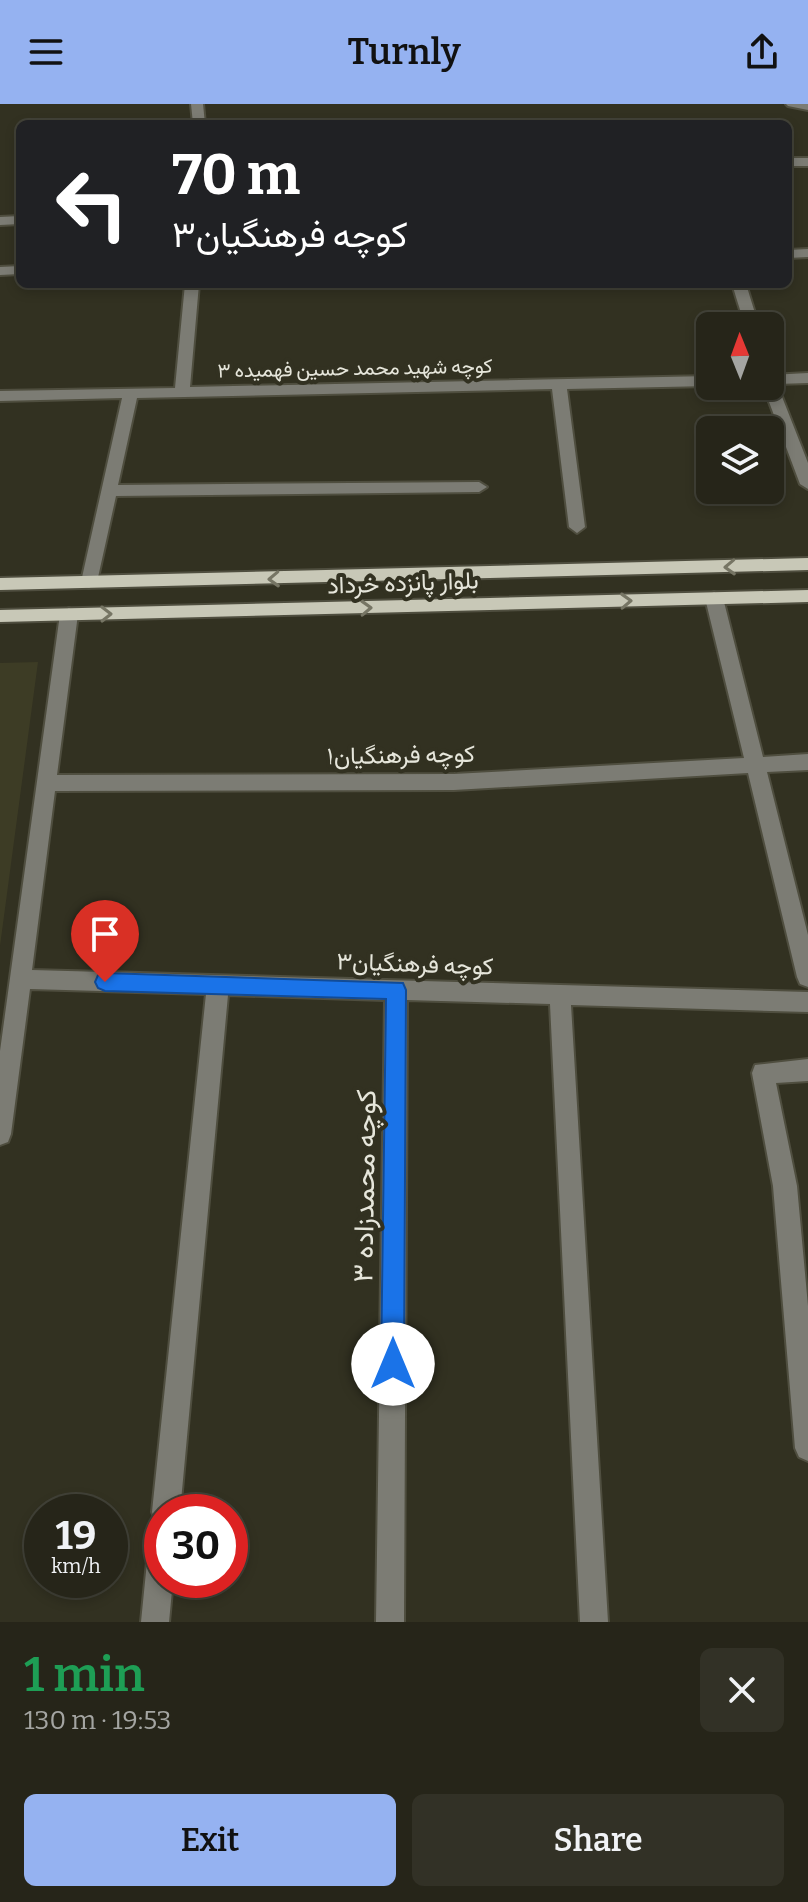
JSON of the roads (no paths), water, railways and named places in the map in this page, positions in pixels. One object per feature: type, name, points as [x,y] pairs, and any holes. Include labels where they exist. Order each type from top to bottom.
[{"type":"main road","name":"بلوار پانزده خرداد","points":[[0,584],[808,564]]},
{"type":"main road","name":"بلوار پانزده خرداد","points":[[0,616],[808,596]]},
{"type":"street","points":[[792,104],[808,106]]},
{"type":"street","points":[[182,392],[192,288]]},
{"type":"street","points":[[740,288],[748,312]]},
{"type":"street","points":[[784,381],[808,378]]},
{"type":"street","name":"کوچه شهید محمد حسین فهمیده ۳","points":[[0,396],[696,381]]},
{"type":"street","points":[[559,384],[577,527]]},
{"type":"street","points":[[89,582],[131,393]]},
{"type":"street","points":[[777,400],[808,484]]},
{"type":"street","points":[[110,491],[479,487]]},
{"type":"street","points":[[714,598],[808,977]]},
{"type":"street","points":[[0,1134],[69,614]]},
{"type":"street","name":"کوچه فرهنگیان۱","points":[[47,783],[454,782],[808,762]]},
{"type":"street","name":"کوچه فرهنگیان۳","points":[[21,979],[808,1002]]},
{"type":"street","points":[[168,1494],[218,985]]},
{"type":"street","name":"کوچه محمدزاده ۳","points":[[390,1622],[396,990]]},
{"type":"street","points":[[560,995],[576,1245],[594,1622]]},
{"type":"street","points":[[808,1070],[763,1073],[785,1186],[808,1448]]},
{"type":"street","points":[[155,1622],[157,1598]]}]
